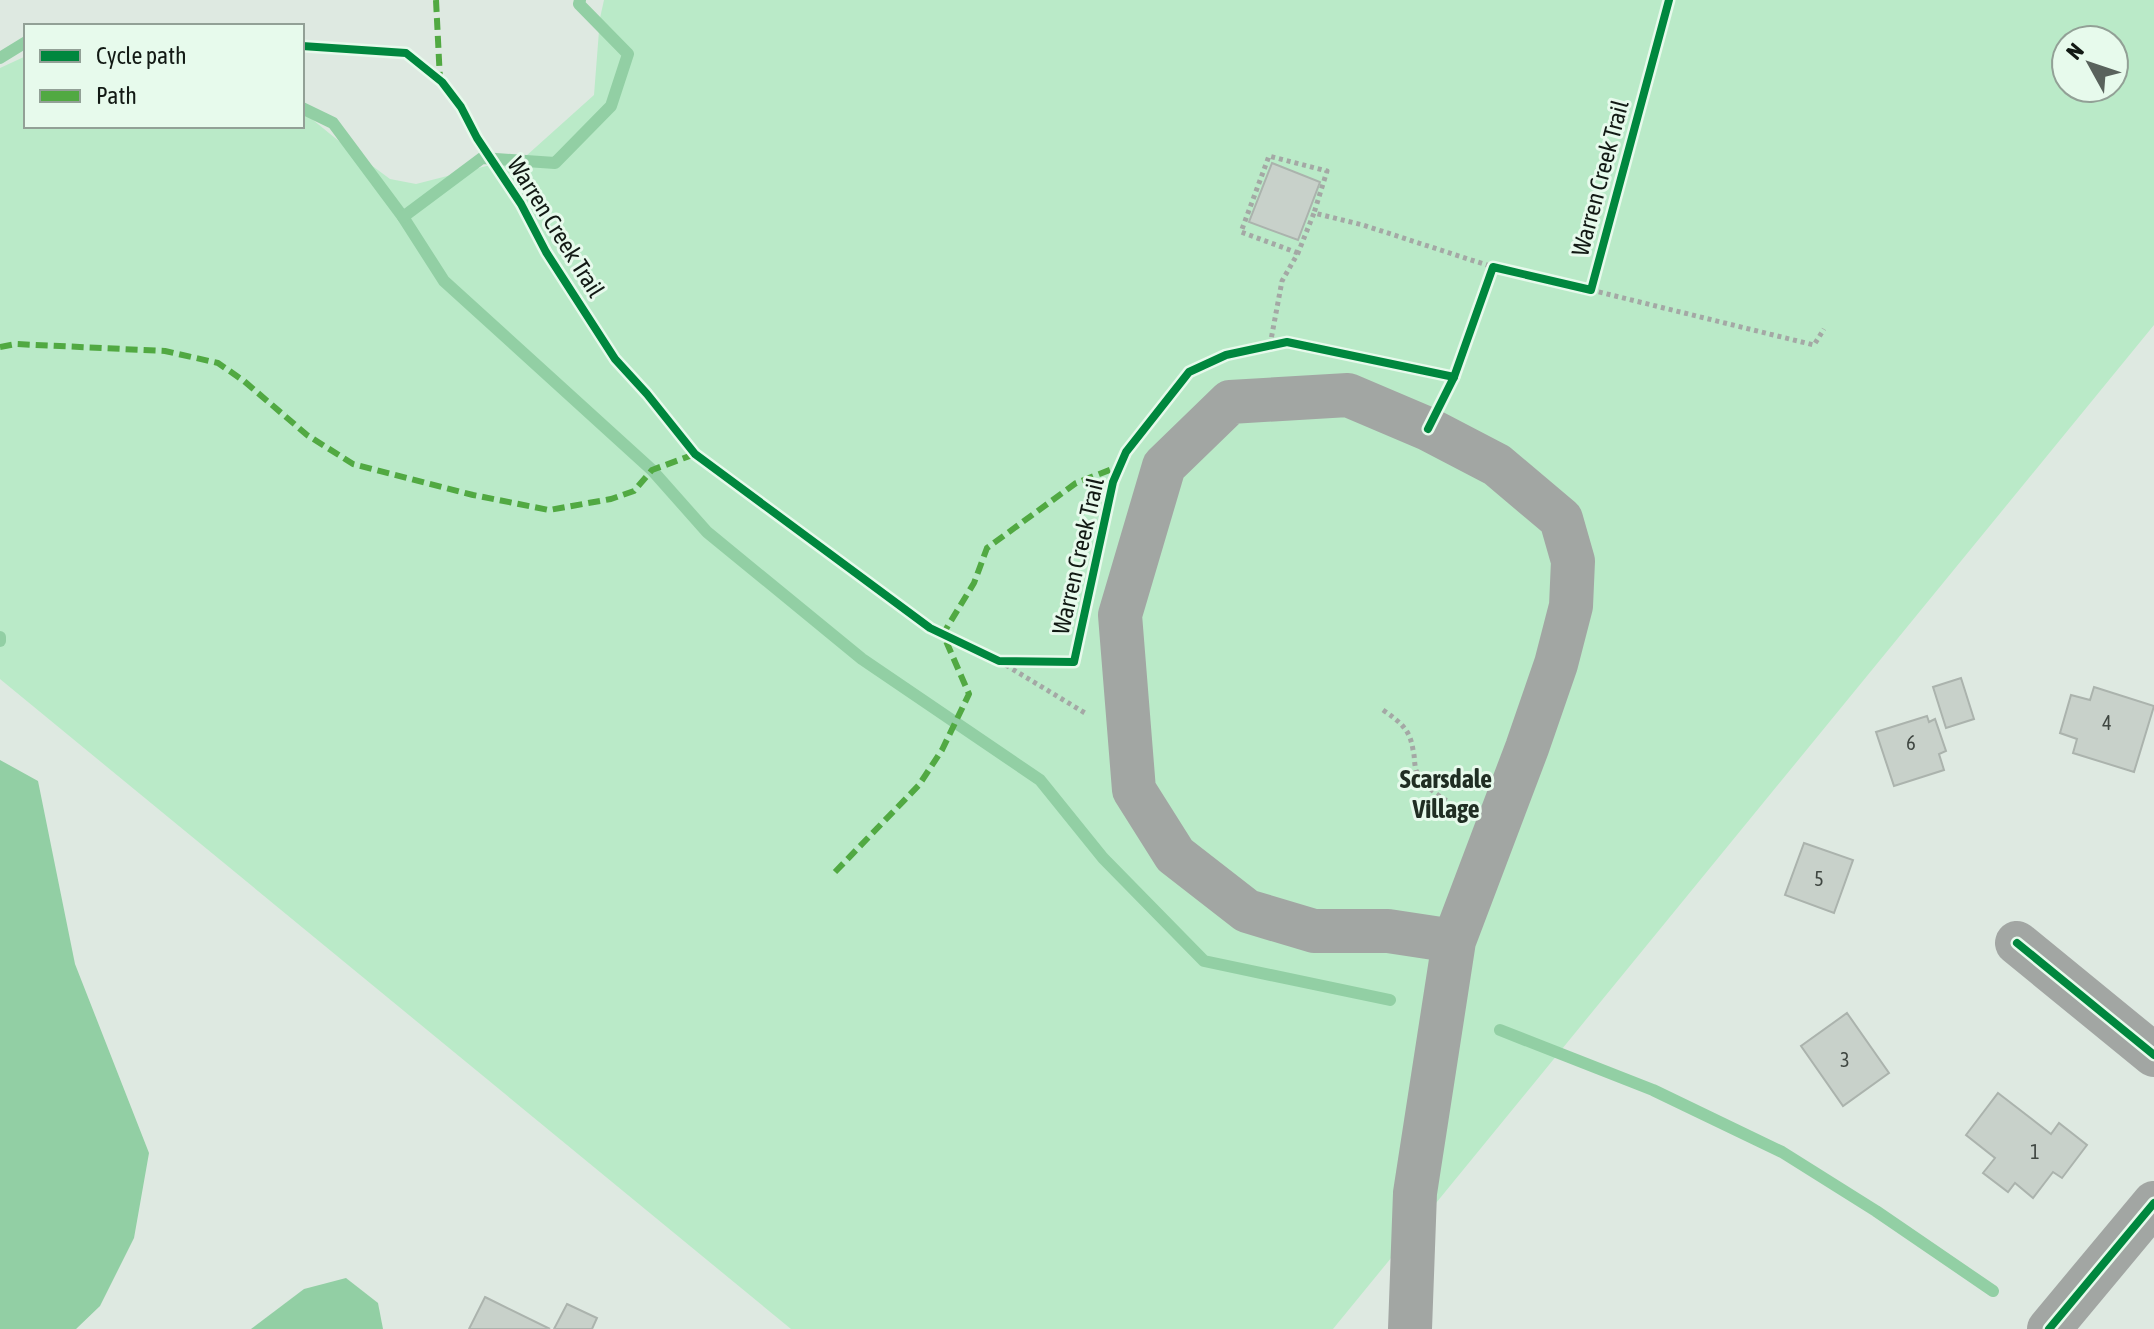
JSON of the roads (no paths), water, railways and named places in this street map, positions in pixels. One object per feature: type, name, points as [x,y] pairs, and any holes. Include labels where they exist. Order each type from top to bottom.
[{"type":"street","points":[[1410,1329],[1415,1193],[1454,941],[1556,664],[1571,606],[1573,561],[1561,519],[1497,465],[1428,429],[1348,395],[1230,402],[1164,466],[1120,615],[1134,790],[1175,855],[1247,911],[1314,931],[1388,931],[1454,941]]},
{"type":"street","points":[[2017,943],[2154,1055]]},
{"type":"street","points":[[2049,1329],[2154,1203]]},
{"type":"waterway","points":[[403,217],[482,158],[555,163],[611,106],[628,54],[579,4],[580,0]]},
{"type":"waterway","points":[[0,58],[24,43]]},
{"type":"waterway","points":[[304,109],[333,123],[403,217],[444,281],[652,470],[707,532],[862,659],[1040,780],[1103,858],[1204,961],[1390,1000]]},
{"type":"waterway","points":[[1500,1030],[1653,1090],[1782,1152],[1876,1211],[1993,1291]]},
{"type":"district","name":"Scarsdale Village","points":[[1446,794]]}]
